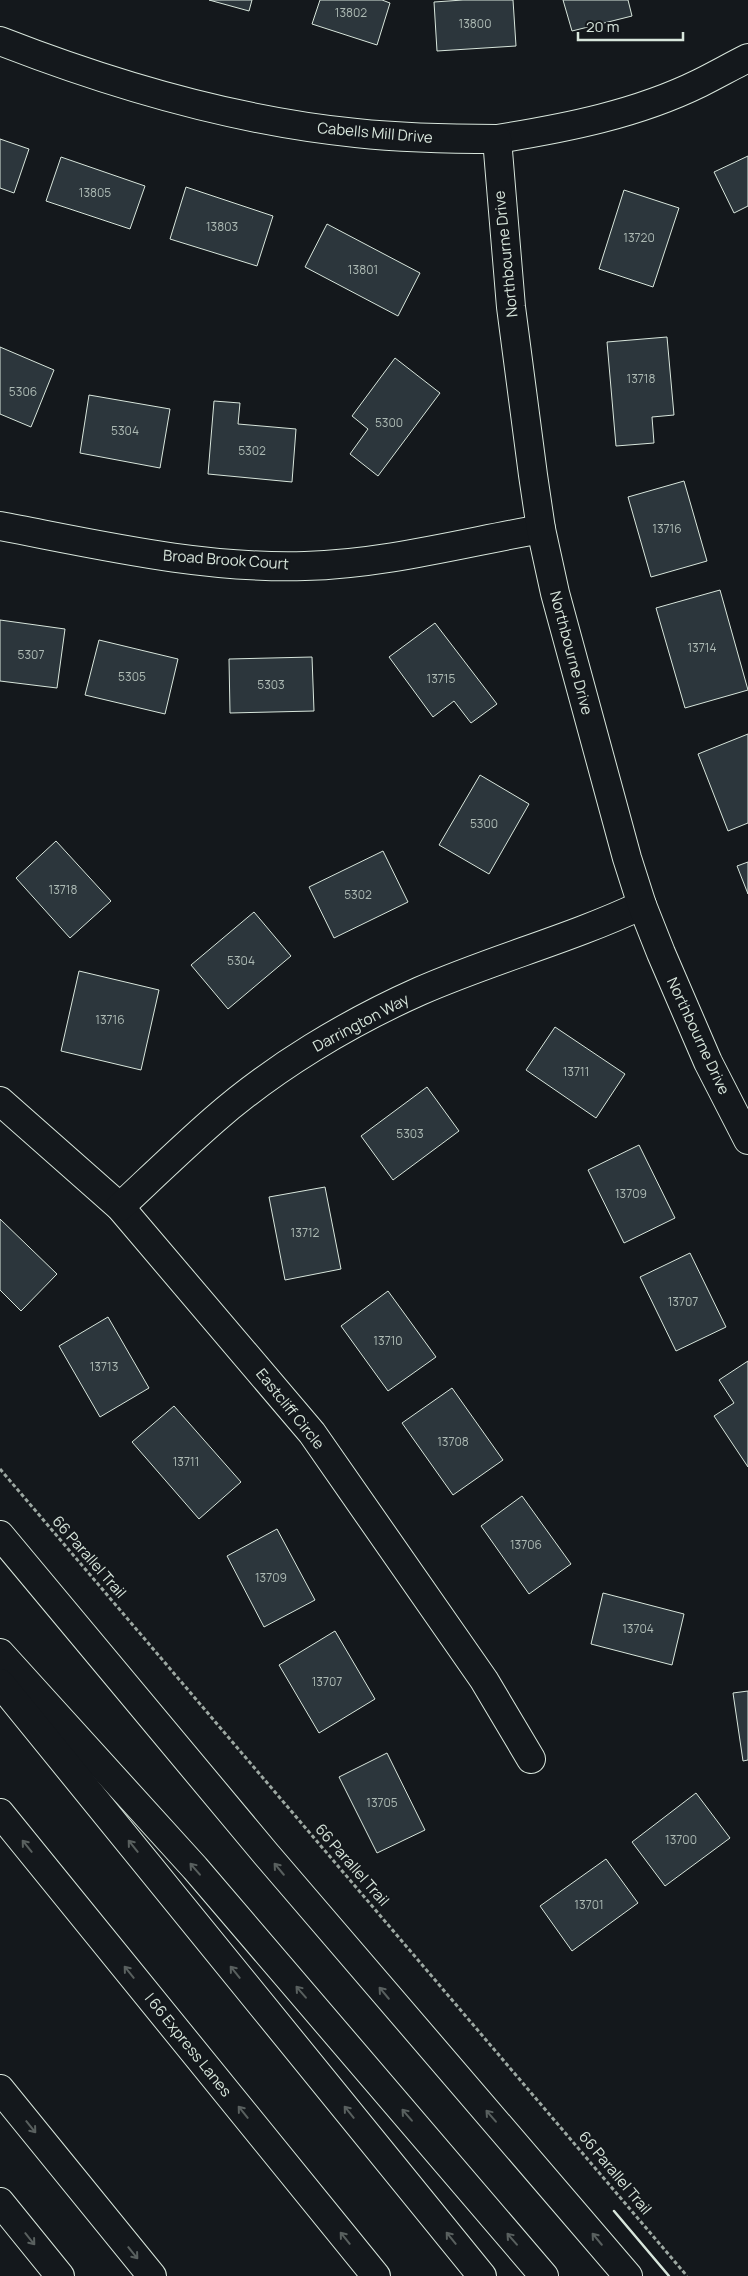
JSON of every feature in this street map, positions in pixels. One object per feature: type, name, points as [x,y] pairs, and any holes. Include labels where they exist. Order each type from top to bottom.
[{"type":"main road","name":"Cabells Mill Drive","points":[[0,41],[48,60],[167,96],[282,122],[356,133],[438,139],[497,139],[600,119],[653,102],[699,84],[748,58]]},
{"type":"main road","name":"Northbourne Drive","points":[[497,139],[511,307],[541,529],[558,603],[627,858],[642,905],[708,1062],[748,1140]]},
{"type":"main road","name":"Broad Brook Court","points":[[0,526],[159,556],[256,566],[305,566],[358,562],[541,529]]},
{"type":"main road","name":"Darrington Way","points":[[120,1207],[215,1119],[269,1076],[327,1039],[420,991],[610,920],[642,905]]},
{"type":"main road","name":"Eastcliff Circle","points":[[0,1101],[120,1207],[312,1433],[484,1680],[531,1759]]},
{"type":"main road","points":[[0,1535],[272,1862],[628,2276]]},
{"type":"main road","points":[[0,1653],[195,1868],[544,2276]]},
{"type":"main road","points":[[0,1683],[482,2276]]},
{"type":"main road","name":"I 66 Express Lanes","points":[[0,1813],[376,2276]]},
{"type":"main road","points":[[0,2089],[152,2276]]},
{"type":"main road","points":[[0,2202],[60,2276]]},
{"type":"path","name":"66 Parallel Trail","points":[[0,1469],[687,2276]]},
{"type":"building","points":[[209,0],[252,0],[249,11]]},
{"type":"building","points":[[320,0],[382,0],[390,3],[377,45],[312,24]]},
{"type":"building","points":[[513,0],[516,46],[437,51],[434,2]]},
{"type":"building","points":[[563,0],[628,0],[632,16],[572,31]]},
{"type":"building","points":[[0,139],[29,149],[14,193],[0,188]]},
{"type":"building","points":[[748,156],[748,206],[734,213],[714,172]]},
{"type":"building","points":[[61,157],[145,186],[130,229],[46,201]]},
{"type":"building","points":[[186,187],[273,216],[257,266],[170,239]]},
{"type":"building","points":[[624,190],[679,208],[653,287],[599,269]]},
{"type":"building","points":[[327,224],[420,273],[398,316],[305,267]]},
{"type":"building","points":[[667,337],[674,415],[652,417],[654,443],[616,446],[607,342]]},
{"type":"building","points":[[0,347],[54,370],[31,427],[0,414]]},
{"type":"building","points":[[395,358],[440,393],[378,476],[350,454],[368,429],[352,416]]},
{"type":"building","points":[[89,395],[170,409],[160,468],[80,453]]},
{"type":"building","points":[[214,401],[240,403],[238,424],[296,429],[292,482],[208,474]]},
{"type":"building","points":[[684,481],[707,561],[651,577],[628,497]]},
{"type":"building","points":[[720,590],[748,690],[685,708],[656,608]]},
{"type":"building","points":[[0,620],[65,629],[57,688],[0,681]]},
{"type":"building","points":[[435,623],[497,704],[471,723],[454,701],[433,717],[389,657]]},
{"type":"building","points":[[99,640],[178,659],[165,714],[85,695]]},
{"type":"building","points":[[312,657],[314,711],[230,713],[229,659]]},
{"type":"building","points":[[748,734],[748,823],[728,831],[698,754]]},
{"type":"building","points":[[480,775],[529,804],[489,874],[439,845]]},
{"type":"building","points":[[56,841],[111,901],[70,938],[16,878]]},
{"type":"building","points":[[383,851],[408,902],[334,938],[309,887]]},
{"type":"building","points":[[748,862],[748,894],[737,866]]},
{"type":"building","points":[[254,912],[291,956],[228,1009],[191,965]]},
{"type":"building","points":[[79,971],[159,990],[141,1070],[61,1051]]},
{"type":"building","points":[[555,1027],[625,1074],[596,1118],[526,1070]]},
{"type":"building","points":[[427,1087],[459,1131],[393,1180],[361,1136]]},
{"type":"building","points":[[639,1145],[675,1218],[624,1243],[588,1170]]},
{"type":"building","points":[[325,1187],[341,1269],[285,1280],[269,1197]]},
{"type":"building","points":[[0,1219],[57,1274],[21,1311],[0,1290]]},
{"type":"building","points":[[690,1253],[726,1327],[676,1351],[640,1277]]},
{"type":"building","points":[[388,1291],[436,1357],[388,1391],[341,1326]]},
{"type":"building","points":[[108,1317],[149,1388],[100,1417],[59,1346]]},
{"type":"building","points":[[748,1361],[748,1467],[714,1416],[734,1403],[719,1380]]},
{"type":"building","points":[[452,1388],[503,1460],[453,1495],[402,1423]]},
{"type":"building","points":[[174,1406],[241,1482],[199,1519],[132,1442]]},
{"type":"building","points":[[522,1496],[571,1564],[529,1594],[481,1526]]},
{"type":"building","points":[[277,1529],[315,1600],[264,1627],[227,1556]]},
{"type":"building","points":[[603,1593],[684,1614],[672,1665],[591,1644]]},
{"type":"building","points":[[335,1631],[375,1699],[319,1733],[279,1665]]},
{"type":"building","points":[[748,1691],[748,1760],[743,1761],[733,1693]]},
{"type":"building","points":[[387,1753],[425,1830],[377,1853],[339,1777]]},
{"type":"building","points":[[696,1793],[730,1838],[665,1886],[632,1842]]},
{"type":"building","points":[[606,1859],[638,1903],[572,1951],[540,1906]]},
{"type":"wall","points":[[614,2211],[669,2276]]}]
